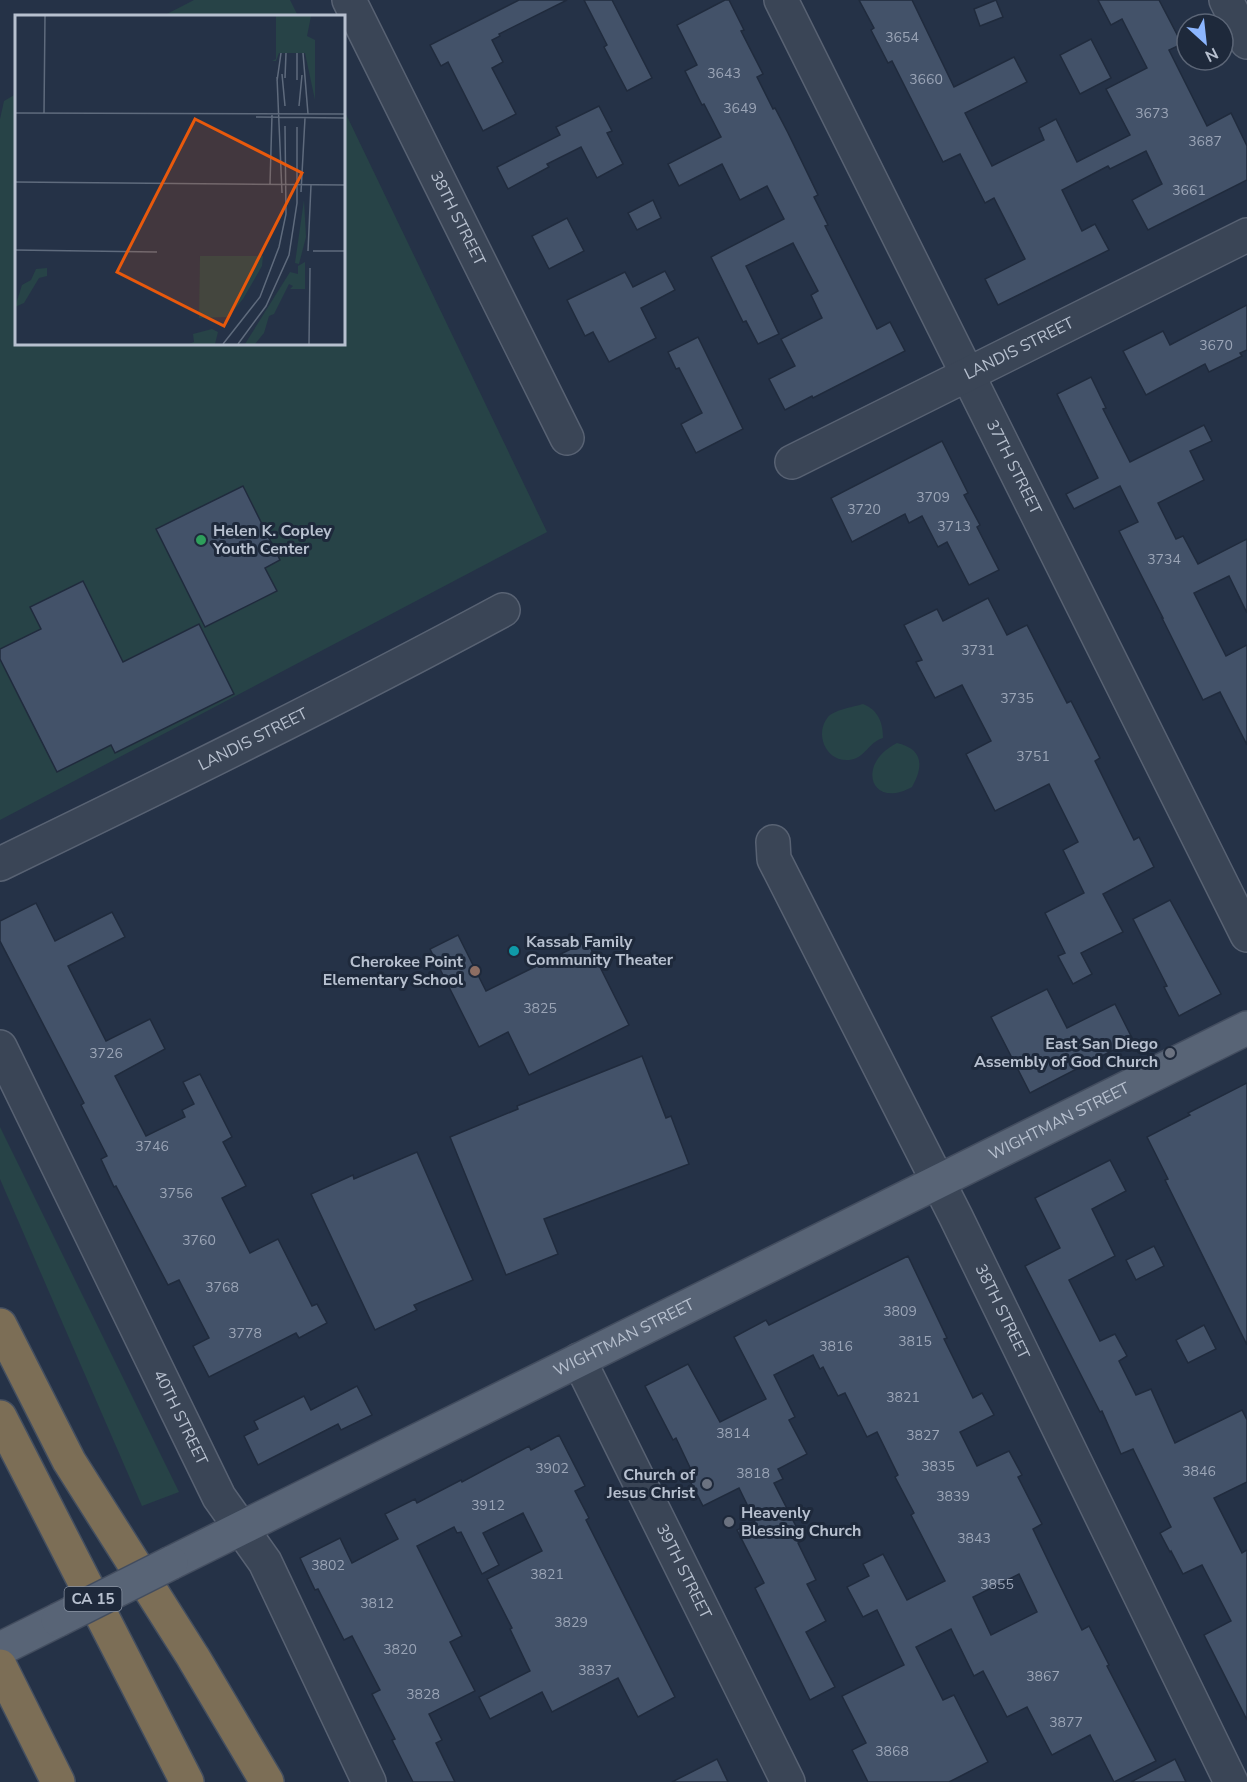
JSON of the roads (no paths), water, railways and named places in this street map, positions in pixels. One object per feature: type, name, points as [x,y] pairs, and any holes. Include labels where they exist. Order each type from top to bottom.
[{"type":"highway","points":[[0,1325],[69,1461],[193,1657],[267,1782]]},
{"type":"highway","name":"CA 15","points":[[0,1417],[187,1782]]},
{"type":"highway","points":[[0,1666],[58,1782]]},
{"type":"main road","name":"WIGHTMAN STREET","points":[[0,1649],[1247,1028]]},
{"type":"street","name":"38TH STREET","points":[[349,0],[567,438]]},
{"type":"street","name":"37TH STREET","points":[[781,0],[1247,935]]},
{"type":"street","points":[[1226,0],[1247,42]]},
{"type":"street","name":"LANDIS STREET","points":[[792,462],[1247,235]]},
{"type":"street","name":"LANDIS STREET","points":[[0,864],[255,739],[503,610]]},
{"type":"street","name":"38TH STREET","points":[[773,842],[774,859],[938,1182],[1232,1782]]},
{"type":"street","name":"40TH STREET","points":[[0,1047],[219,1497],[265,1562],[369,1782]]},
{"type":"street","name":"39TH STREET","points":[[579,1360],[788,1782]]},
{"type":"place","name":"Helen K. Copley Youth Center","points":[[201,540]]},
{"type":"place","name":"Kassab Family Community Theater","points":[[514,951]]},
{"type":"place","name":"Cherokee Point Elementary School","points":[[475,971]]},
{"type":"place","name":"East San Diego Assembly of God Church","points":[[1170,1053]]},
{"type":"place","name":"Church of Jesus Christ","points":[[707,1484]]},
{"type":"place","name":"Heavenly Blessing Church","points":[[729,1522]]}]
